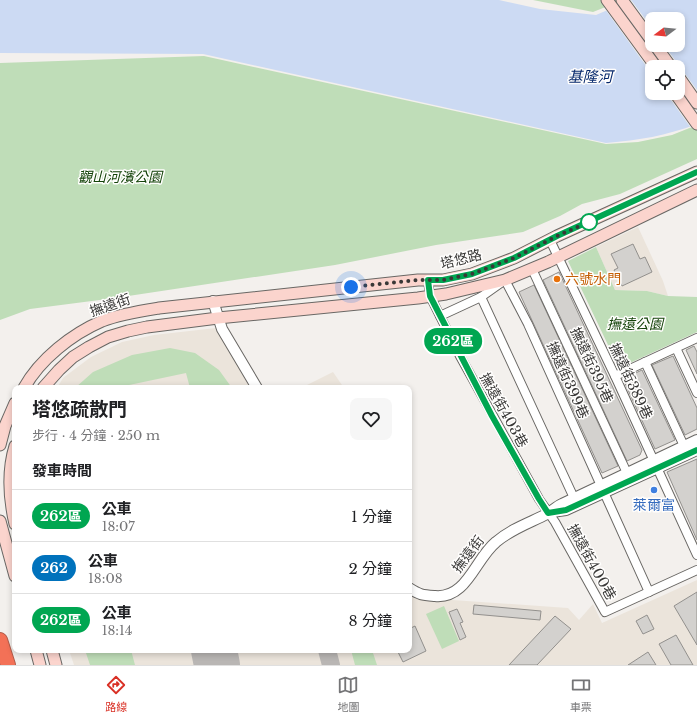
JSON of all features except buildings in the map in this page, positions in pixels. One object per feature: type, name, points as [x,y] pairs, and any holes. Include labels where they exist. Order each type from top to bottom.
[{"type":"highway","points":[[0,640],[8,665]]},
{"type":"main road","points":[[607,0],[651,60]]},
{"type":"main road","points":[[622,0],[645,31]]},
{"type":"main road","points":[[685,86],[697,103]]},
{"type":"main road","points":[[680,100],[697,124]]},
{"type":"main road","name":"塔悠路","points":[[213,301],[428,280],[443,280],[472,274],[514,258],[697,172]]},
{"type":"main road","points":[[46,385],[73,357],[89,347],[108,337],[147,326],[430,296],[505,280],[559,257],[697,190]]},
{"type":"main road","name":"撫遠街","points":[[25,385],[45,360],[59,348],[76,336],[103,321],[133,312],[213,301]]},
{"type":"main road","points":[[0,445],[5,426],[12,410]]},
{"type":"main road","points":[[12,460],[10,479],[12,512]]},
{"type":"main road","points":[[0,521],[12,565]]},
{"type":"main road","points":[[37,653],[40,665]]},
{"type":"main road","points":[[53,653],[56,665]]},
{"type":"street","name":"撫遠街389巷","points":[[550,240],[615,376],[697,555]]},
{"type":"street","name":"撫遠街395巷","points":[[532,269],[627,473]]},
{"type":"street","name":"撫遠街403巷","points":[[428,280],[430,296],[440,316],[498,427],[541,504],[548,513]]},
{"type":"street","points":[[440,316],[481,297],[505,280]]},
{"type":"street","name":"撫遠街399巷","points":[[505,280],[528,324],[602,489]]},
{"type":"street","points":[[481,297],[574,498]]},
{"type":"street","points":[[213,301],[222,329],[255,385]]},
{"type":"street","points":[[615,376],[697,338]]},
{"type":"street","points":[[676,348],[697,393]]},
{"type":"street","points":[[645,362],[684,446]]},
{"type":"street","name":"撫遠街","points":[[412,590],[420,595],[440,597],[458,590],[464,585],[486,551],[496,541],[511,530],[548,513],[559,505],[574,498],[602,489],[655,465],[684,446],[697,440]]},
{"type":"street","name":"撫遠街","points":[[548,513],[566,510],[627,473],[697,450]]},
{"type":"street","points":[[602,489],[649,592],[697,570]]},
{"type":"street","name":"撫遠街400巷","points":[[548,513],[605,612],[649,592]]},
{"type":"shaded area","points":[[638,227],[663,281],[668,296],[647,291],[615,290],[596,247]]},
{"type":"shaded area","points":[[216,328],[251,385],[59,385],[63,378],[91,357],[122,342],[154,335]]},
{"type":"shaded area","points":[[333,372],[342,385],[307,385]]},
{"type":"shaded area","points":[[697,580],[697,665],[74,665],[70,653],[412,653],[412,597],[568,608],[579,620],[593,604],[602,623]]},
{"type":"green space","points":[[533,0],[623,0],[593,12]]},
{"type":"green space","name":"觀山河濱公園","points":[[204,56],[606,144],[638,142],[672,135],[697,125],[697,159],[620,194],[582,204],[560,216],[523,232],[436,245],[335,265],[115,298],[30,309],[0,320],[0,63]]},
{"type":"green space","name":"撫遠公園","points":[[596,247],[615,290],[647,291],[668,296],[697,297],[697,332],[619,368],[568,261]]},
{"type":"green space","points":[[170,348],[195,353],[219,370],[230,385],[189,385],[186,373],[129,385],[78,385],[93,372],[132,355]]},
{"type":"green space","points":[[444,606],[459,641],[442,649],[426,614]]},
{"type":"green space","points":[[86,653],[132,653],[135,665],[90,665]]},
{"type":"green space","points":[[352,653],[373,653],[377,665],[355,665]]},
{"type":"water","name":"基隆河","points":[[0,0],[499,0],[540,9],[596,15],[631,0],[697,0],[697,124],[674,132],[652,137],[606,143],[203,54],[0,53]]},
{"type":"pier","points":[[626,0],[631,0],[645,19],[645,52],[669,52],[675,60],[645,60],[645,64],[605,9]]},
{"type":"pier","points":[[685,74],[697,90],[697,126],[691,128],[671,100],[685,100]]},
{"type":"taxiway","points":[[328,653],[331,665]]},
{"type":"runway","points":[[215,653],[217,665]]},
{"type":"bus line","name":"262區","points":[[697,172],[557,236],[514,258],[472,274],[443,280],[428,280],[430,296],[460,356],[541,504],[548,513],[566,510],[697,450]]},
{"type":"place","name":"六號水門","points":[[557,279]]},
{"type":"place","name":"萊爾富","points":[[654,490]]},
{"type":"route","points":[[351,287],[418,280],[443,280],[472,274],[514,258],[557,236],[589,222]]}]
